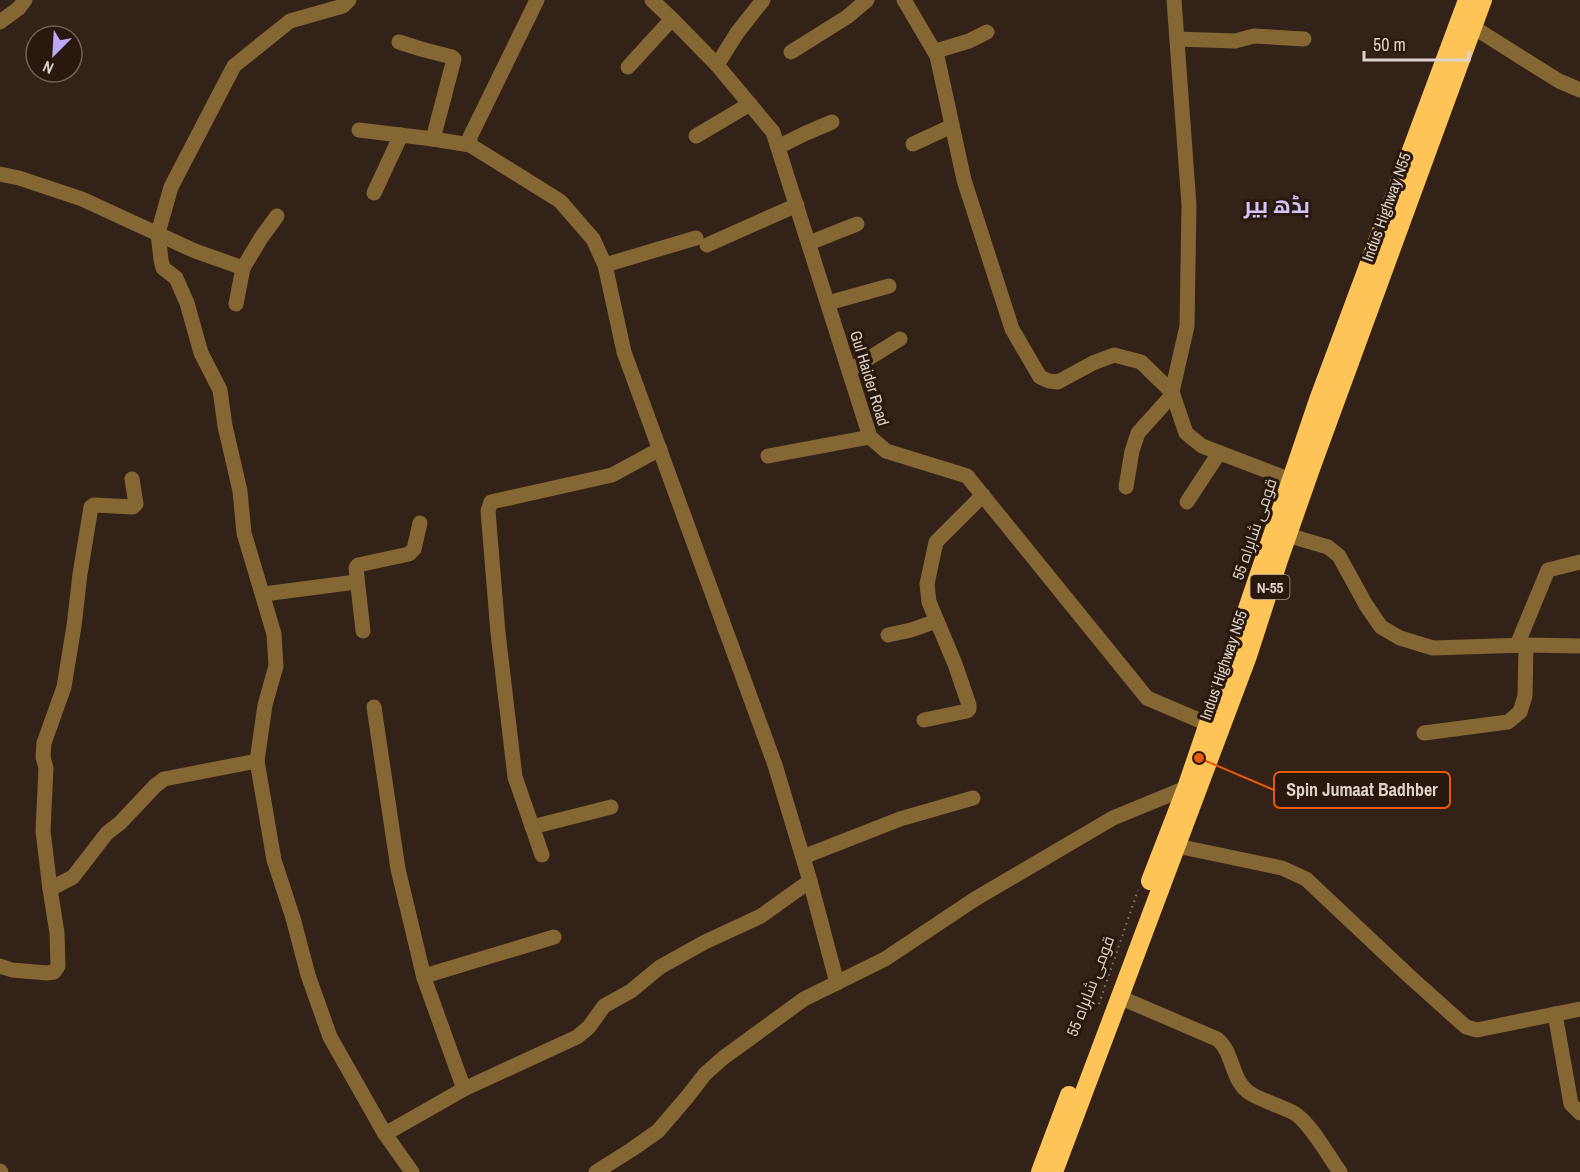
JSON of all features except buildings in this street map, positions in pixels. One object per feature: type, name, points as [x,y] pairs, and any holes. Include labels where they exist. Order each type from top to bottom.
[{"type":"highway","name":"قومی شاہراہ 55","points":[[1040,1172],[1186,788],[1318,400],[1467,0]]},
{"type":"highway","name":"Indus Highway N55","points":[[1054,1172],[1248,656],[1287,535],[1483,0]]},
{"type":"street","points":[[0,22],[19,8],[25,0]]},
{"type":"street","points":[[349,0],[343,6],[290,21],[234,66],[171,187],[158,233],[160,260],[164,268],[176,278],[187,303],[201,353],[220,390],[225,426],[240,491],[244,533],[264,594],[274,634],[276,666],[265,705],[257,761],[274,860],[308,975],[330,1037],[385,1134],[412,1172]]},
{"type":"street","points":[[470,145],[470,137],[537,0]]},
{"type":"street","name":"Gul Haider Road","points":[[652,0],[717,65],[773,132],[870,437],[886,451],[967,476],[1147,698],[1208,724]]},
{"type":"street","points":[[791,52],[847,17],[867,0]]},
{"type":"street","points":[[904,0],[936,51],[963,180],[1012,329],[1040,377],[1058,382],[1093,363],[1114,355],[1141,363],[1173,393],[1186,433],[1202,446],[1291,480]]},
{"type":"street","points":[[1126,488],[1132,451],[1138,433],[1173,393],[1187,326],[1188,206],[1174,0]]},
{"type":"street","points":[[717,65],[758,2]]},
{"type":"street","points":[[628,67],[672,19]]},
{"type":"street","points":[[1473,27],[1559,81],[1580,90]]},
{"type":"street","points":[[936,51],[960,44],[987,32]]},
{"type":"street","points":[[1177,39],[1235,41],[1254,36],[1304,39]]},
{"type":"street","points":[[399,42],[454,59],[433,139]]},
{"type":"street","points":[[696,136],[750,104]]},
{"type":"street","points":[[778,147],[832,122]]},
{"type":"street","points":[[913,144],[952,126]]},
{"type":"street","points":[[359,130],[470,145],[560,201],[593,239],[605,264],[624,352],[775,765],[837,982]]},
{"type":"street","points":[[374,193],[401,135]]},
{"type":"street","points":[[0,174],[20,178],[82,199],[195,251],[243,267]]},
{"type":"street","points":[[605,264],[701,241],[797,205]]},
{"type":"street","points":[[236,304],[243,267],[277,216]]},
{"type":"street","points":[[809,243],[856,224]]},
{"type":"street","points":[[828,303],[888,286]]},
{"type":"street","points":[[850,370],[900,339]]},
{"type":"street","points":[[768,456],[870,437]]},
{"type":"street","points":[[542,855],[515,777],[498,633],[488,511],[491,502],[612,475],[660,449]]},
{"type":"street","points":[[1187,502],[1219,453]]},
{"type":"street","points":[[0,966],[12,970],[47,973],[54,972],[58,966],[57,933],[44,831],[46,768],[43,758],[44,742],[64,687],[92,507],[94,505],[134,507],[136,504],[132,479]]},
{"type":"street","points":[[924,720],[969,709],[955,664],[929,602],[927,584],[936,542],[983,495]]},
{"type":"street","points":[[363,631],[356,568],[358,565],[409,554],[414,549],[420,523]]},
{"type":"street","points":[[1287,535],[1329,547],[1339,556],[1381,627],[1400,638],[1433,648],[1580,646]]},
{"type":"street","points":[[1424,733],[1508,722],[1520,712],[1525,696],[1522,645],[1548,570],[1580,562]]},
{"type":"street","points":[[264,594],[356,582]]},
{"type":"street","points":[[888,634],[911,630],[937,621]]},
{"type":"street","points":[[374,707],[398,869],[424,978],[464,1089]]},
{"type":"street","points":[[50,889],[73,877],[107,833],[164,779],[257,761]]},
{"type":"street","points":[[596,1172],[658,1131],[705,1074],[723,1058],[804,999],[885,959],[975,899],[1113,818],[1186,788]]},
{"type":"street","points":[[803,857],[900,819],[973,798]]},
{"type":"street","points":[[532,827],[611,807]]},
{"type":"street","points":[[1177,846],[1282,868],[1306,879],[1466,1027],[1476,1030],[1580,1009]]},
{"type":"street","points":[[385,1134],[464,1089],[578,1037],[589,1027],[604,1006],[631,991],[660,967],[705,942],[761,916],[810,881]]},
{"type":"street","points":[[424,978],[430,974],[554,937]]},
{"type":"street","points":[[1119,997],[1223,1043],[1240,1083],[1248,1092],[1296,1114],[1307,1125],[1340,1172]]},
{"type":"street","points":[[1555,1014],[1571,1104],[1580,1113]]},
{"type":"place","name":"Spin Jumaat Badhber","points":[[1199,758]]},
{"type":"district","name":"بڈھ بیر","points":[[1277,205]]}]
